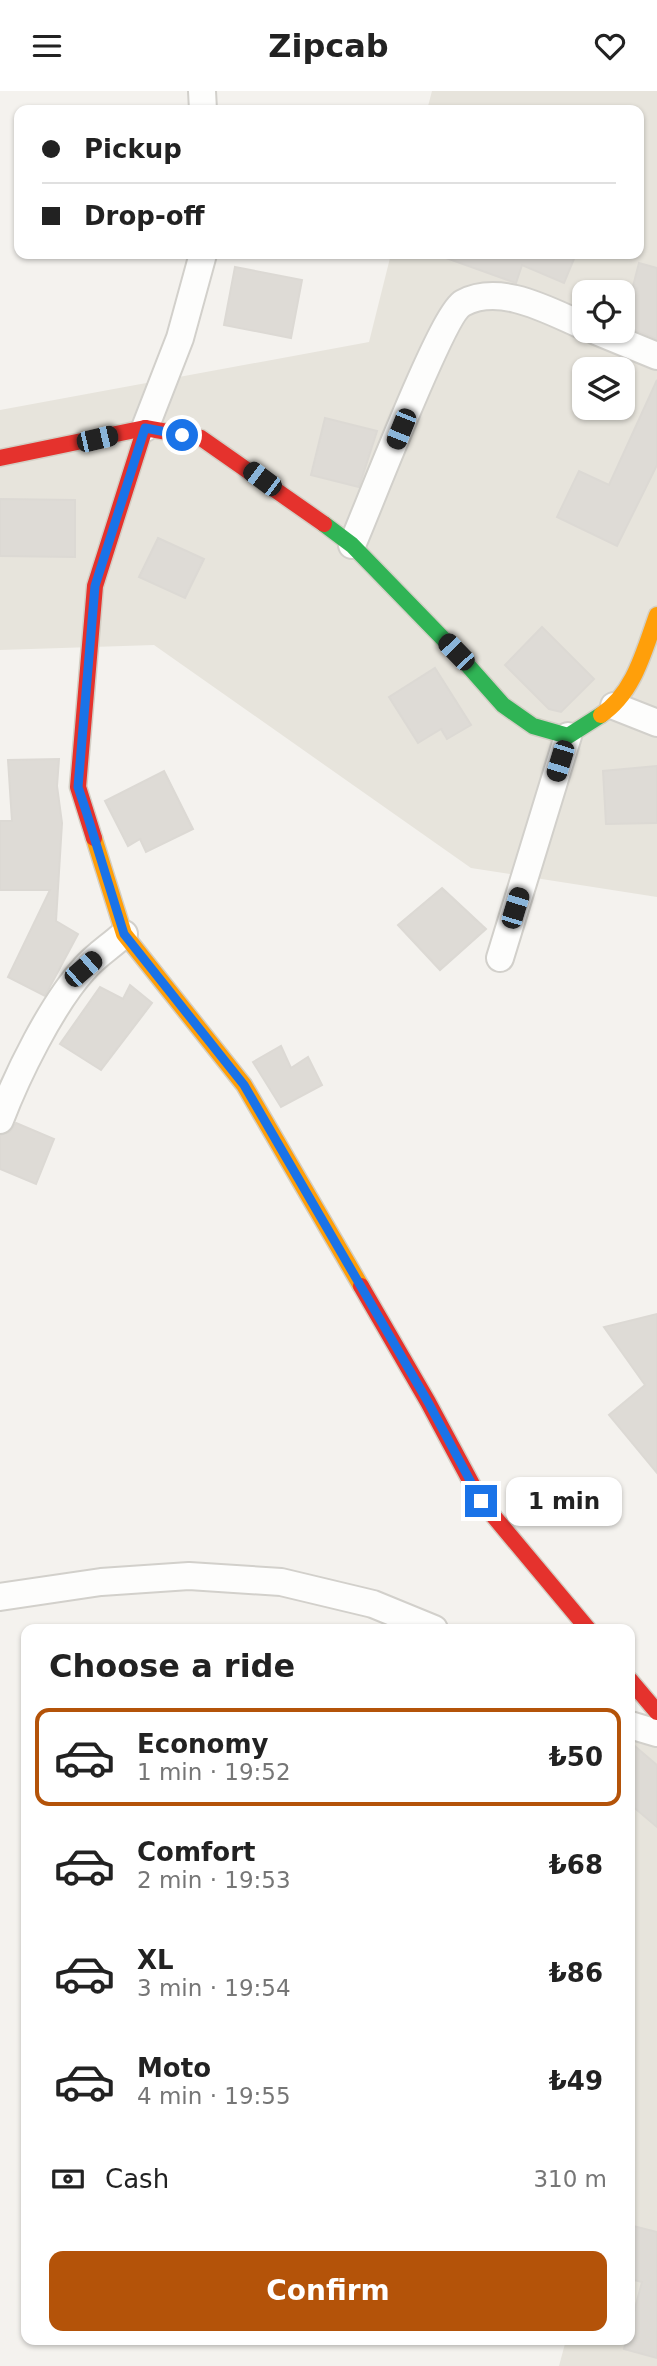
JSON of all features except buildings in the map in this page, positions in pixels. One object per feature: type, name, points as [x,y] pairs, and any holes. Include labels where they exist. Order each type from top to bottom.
[{"type":"street","points":[[202,259],[180,338],[145,428],[95,586],[78,787],[124,934],[244,1085],[428,1402],[481,1501],[584,1624]]},
{"type":"street","points":[[352,545],[440,336],[460,304],[485,296],[520,299],[572,321]]},
{"type":"street","points":[[625,343],[657,356]]},
{"type":"street","points":[[0,458],[145,428],[201,438],[240,463],[352,545],[456,652],[503,705],[533,726],[568,736]]},
{"type":"street","points":[[500,958],[568,736],[614,706],[638,669],[657,615]]},
{"type":"street","points":[[614,706],[657,723]]},
{"type":"street","points":[[0,1120],[28,1059],[59,1004],[83,969],[124,934]]},
{"type":"street","points":[[0,1597],[101,1582],[189,1576],[281,1582],[373,1604],[422,1624]]},
{"type":"street","points":[[635,1686],[657,1712]]},
{"type":"street","points":[[635,1726],[657,1733]]},
{"type":"shaded area","points":[[432,91],[657,91],[657,897],[471,868],[154,645],[0,650],[0,410],[369,342],[390,259],[644,259],[644,105],[428,105]]},
{"type":"shaded area","points":[[635,1719],[657,1721],[657,2366],[559,2366],[565,2345],[635,2345]]},
{"type":"traffic: fast","points":[[324,524],[352,545],[456,652],[503,705],[533,726],[568,736],[601,715]]},
{"type":"traffic: slow","points":[[601,715],[622,695],[630,683],[657,615]]},
{"type":"traffic: slow","points":[[94,838],[124,934],[244,1085],[361,1286]]},
{"type":"traffic: jam","points":[[94,838],[78,787],[95,586],[145,428]]},
{"type":"traffic: jam","points":[[0,458],[145,428],[201,438],[324,524]]},
{"type":"traffic: jam","points":[[361,1286],[481,1501],[584,1624]]},
{"type":"traffic: jam","points":[[635,1686],[657,1712]]},
{"type":"route","points":[[182,435],[145,428],[95,586],[78,787],[124,934],[244,1085],[428,1402],[481,1501]]}]
